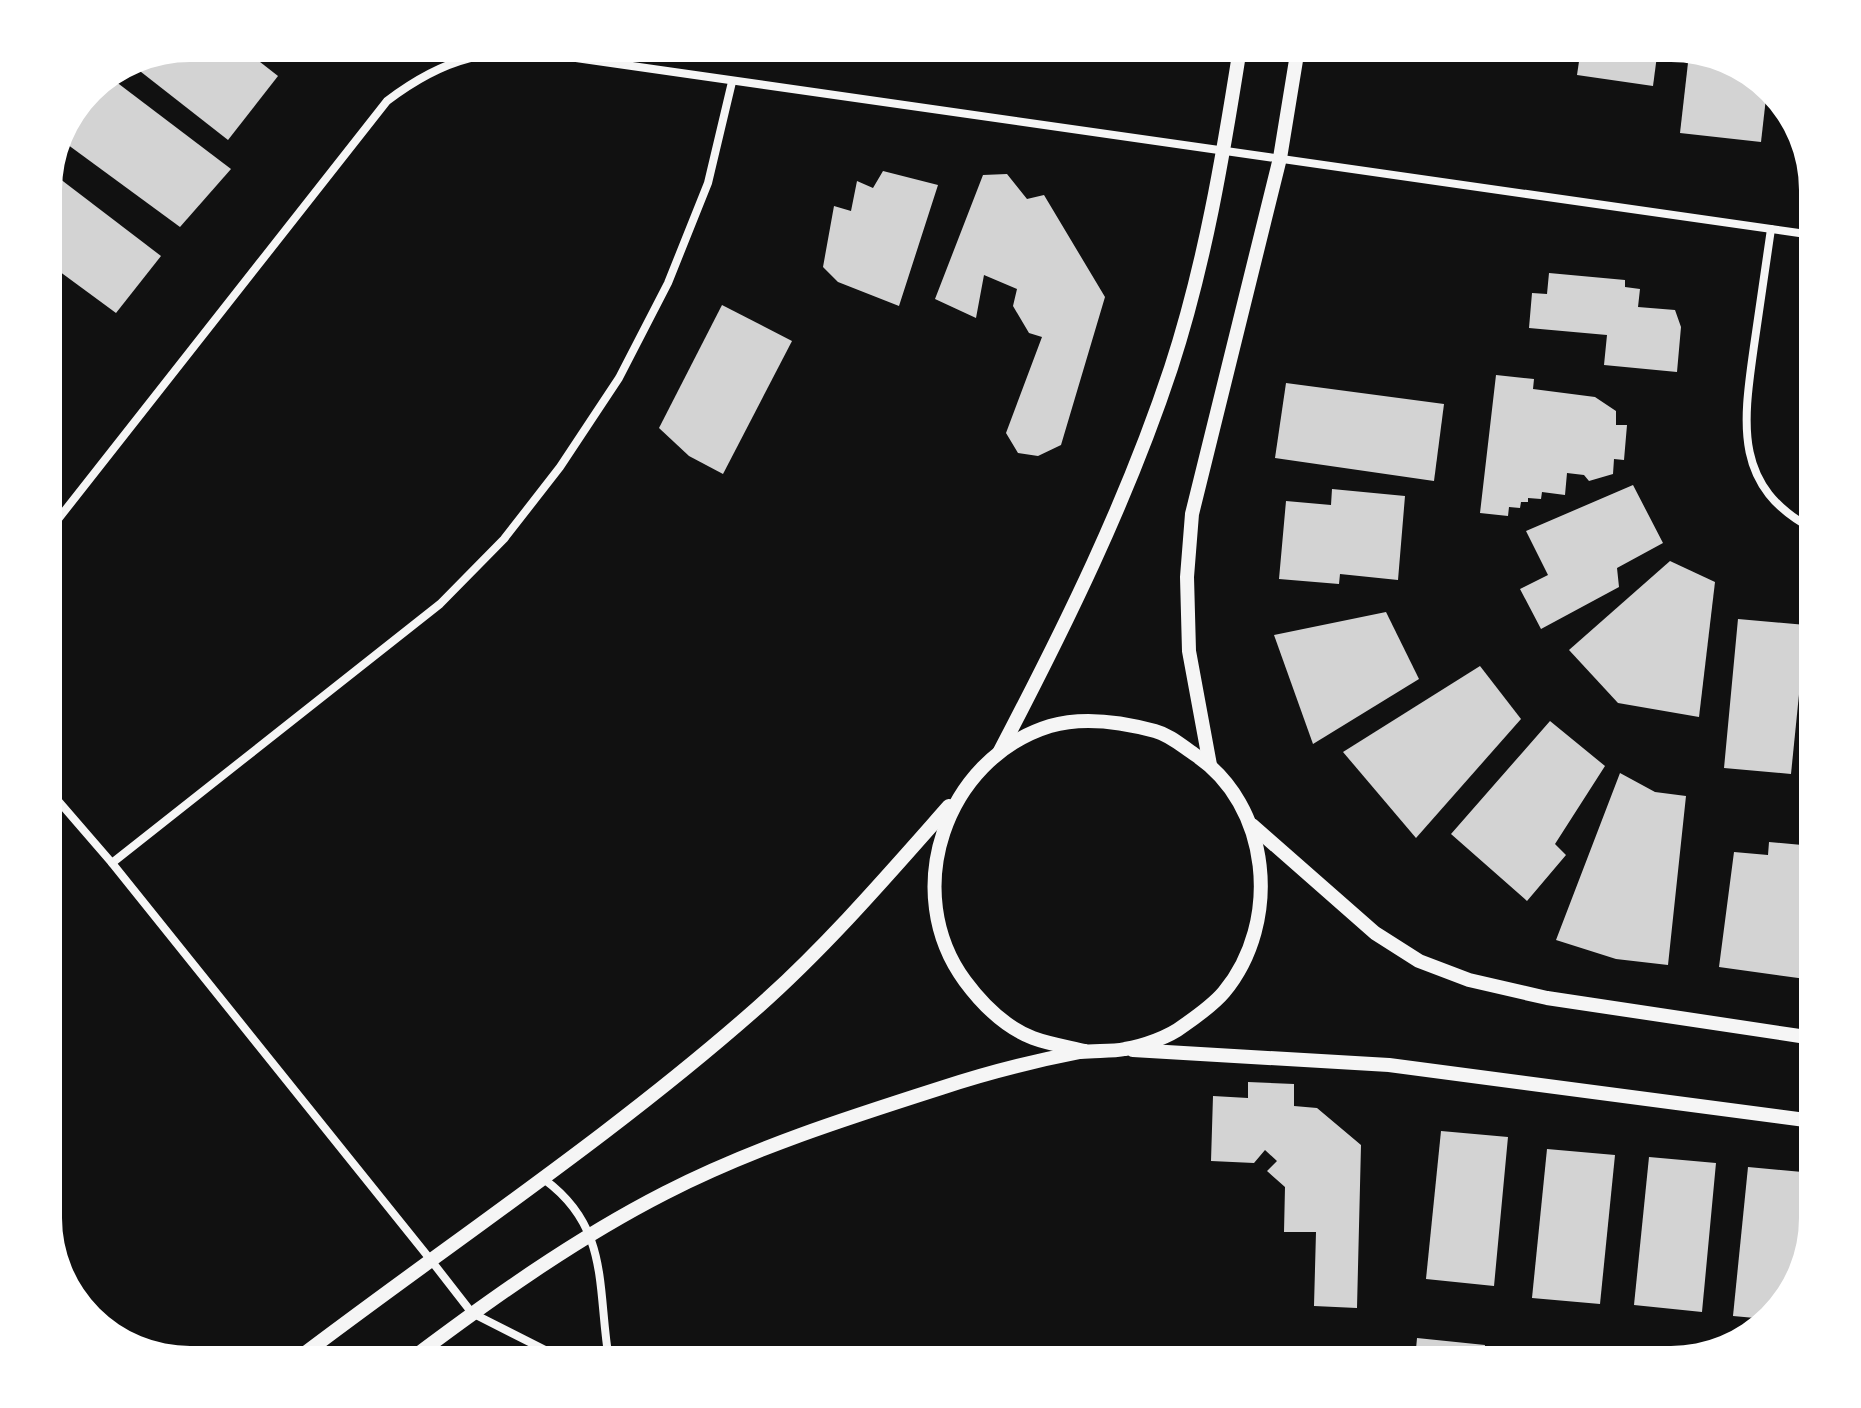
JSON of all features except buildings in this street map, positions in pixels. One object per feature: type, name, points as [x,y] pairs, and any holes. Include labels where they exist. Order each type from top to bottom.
[{"type":"street","points":[[62,514],[362,129],[387,101],[417,79],[451,62]]},
{"type":"street","points":[[598,62],[1225,148],[1799,233]]},
{"type":"street","points":[[315,1346],[430,1259],[545,1180],[758,1007],[823,943],[999,752],[1088,575],[1150,426],[1189,306],[1225,148],[1238,62]]},
{"type":"street","points":[[1210,765],[1189,651],[1187,577],[1192,514],[1280,158],[1296,62]]},
{"type":"street","points":[[112,863],[440,604],[504,539],[560,467],[619,378],[668,283],[708,183],[732,82]]},
{"type":"street","points":[[1771,229],[1745,406],[1745,438],[1753,468],[1768,496],[1799,522]]},
{"type":"street","points":[[999,752],[1050,726],[1107,720],[1163,733],[1210,765],[1234,793],[1252,825],[1263,882],[1253,941],[1224,992],[1180,1029],[1124,1050]]},
{"type":"street","points":[[957,797],[936,849],[933,906],[949,960],[983,1006],[1030,1037],[1085,1051]]},
{"type":"street","points":[[62,805],[112,863],[472,1313],[537,1346]]},
{"type":"street","points":[[1252,825],[1375,933],[1419,961],[1469,980],[1547,998],[1799,1036]]},
{"type":"street","points":[[428,1346],[472,1313],[592,1234],[662,1194],[753,1153],[948,1085],[1085,1051],[1124,1050],[1389,1065],[1799,1119]]},
{"type":"street","points":[[545,1180],[576,1207],[592,1234],[607,1346]]}]
